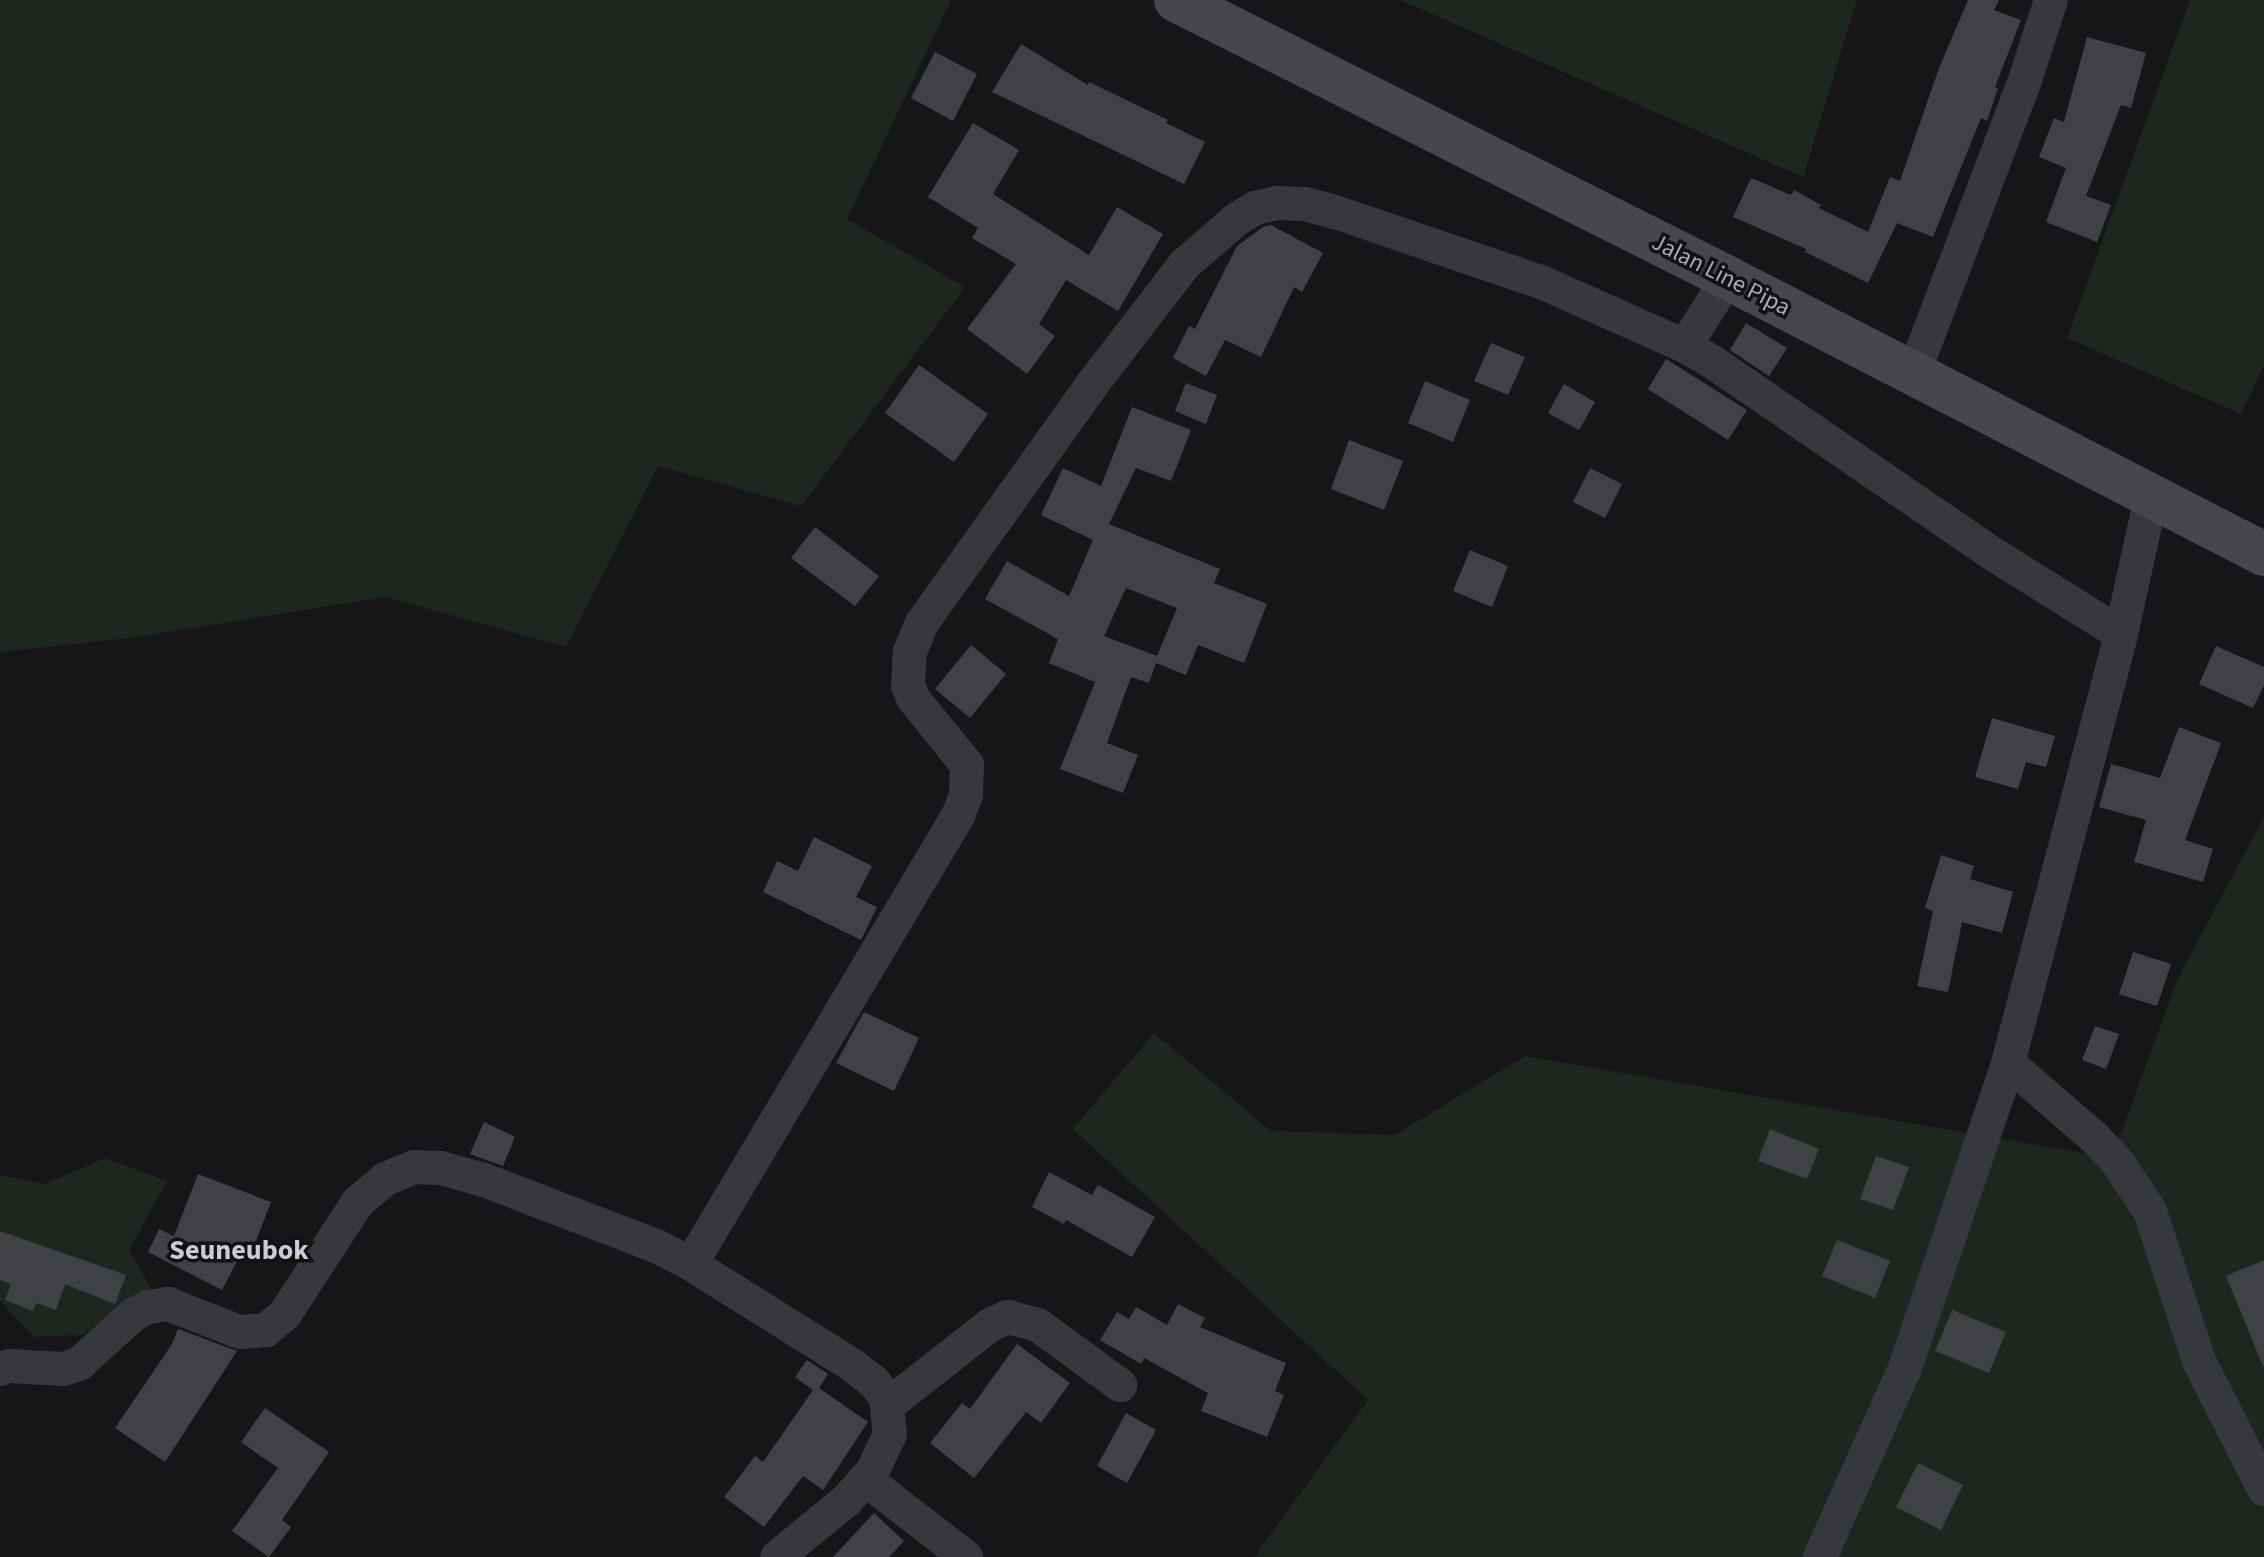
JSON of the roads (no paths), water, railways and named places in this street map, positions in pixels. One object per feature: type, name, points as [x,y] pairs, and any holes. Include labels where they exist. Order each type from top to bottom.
[{"type":"main road","name":"Jalan Line Pipa","points":[[1176,0],[1728,278],[2264,554]]},
{"type":"street","points":[[1913,375],[2024,83],[2051,0]]},
{"type":"street","points":[[691,1264],[958,816],[966,795],[967,765],[913,698],[908,685],[910,652],[922,623],[1094,382],[1185,264],[1255,208],[1277,203],[1305,204],[1469,255],[1625,317],[1685,346],[1993,554],[2121,634]]},
{"type":"street","points":[[1685,346],[1728,278]]},
{"type":"street","points":[[1820,1557],[1905,1368],[2008,1063],[2121,634],[2151,498]]},
{"type":"street","points":[[2008,1063],[2095,1138],[2118,1163],[2150,1211],[2199,1361],[2264,1489]]},
{"type":"street","points":[[0,1369],[9,1366],[63,1369],[79,1364],[133,1315],[148,1307],[168,1304],[240,1332],[266,1330],[285,1314],[358,1202],[385,1179],[414,1167],[441,1168],[484,1180],[656,1246],[691,1264],[874,1382],[888,1405],[888,1445],[865,1479],[819,1525],[777,1557]]},
{"type":"street","points":[[888,1405],[990,1325],[1008,1317],[1038,1325],[1120,1385]]},
{"type":"street","points":[[865,1479],[966,1557]]},
{"type":"district","name":"Seuneubok","points":[[239,1250]]}]
